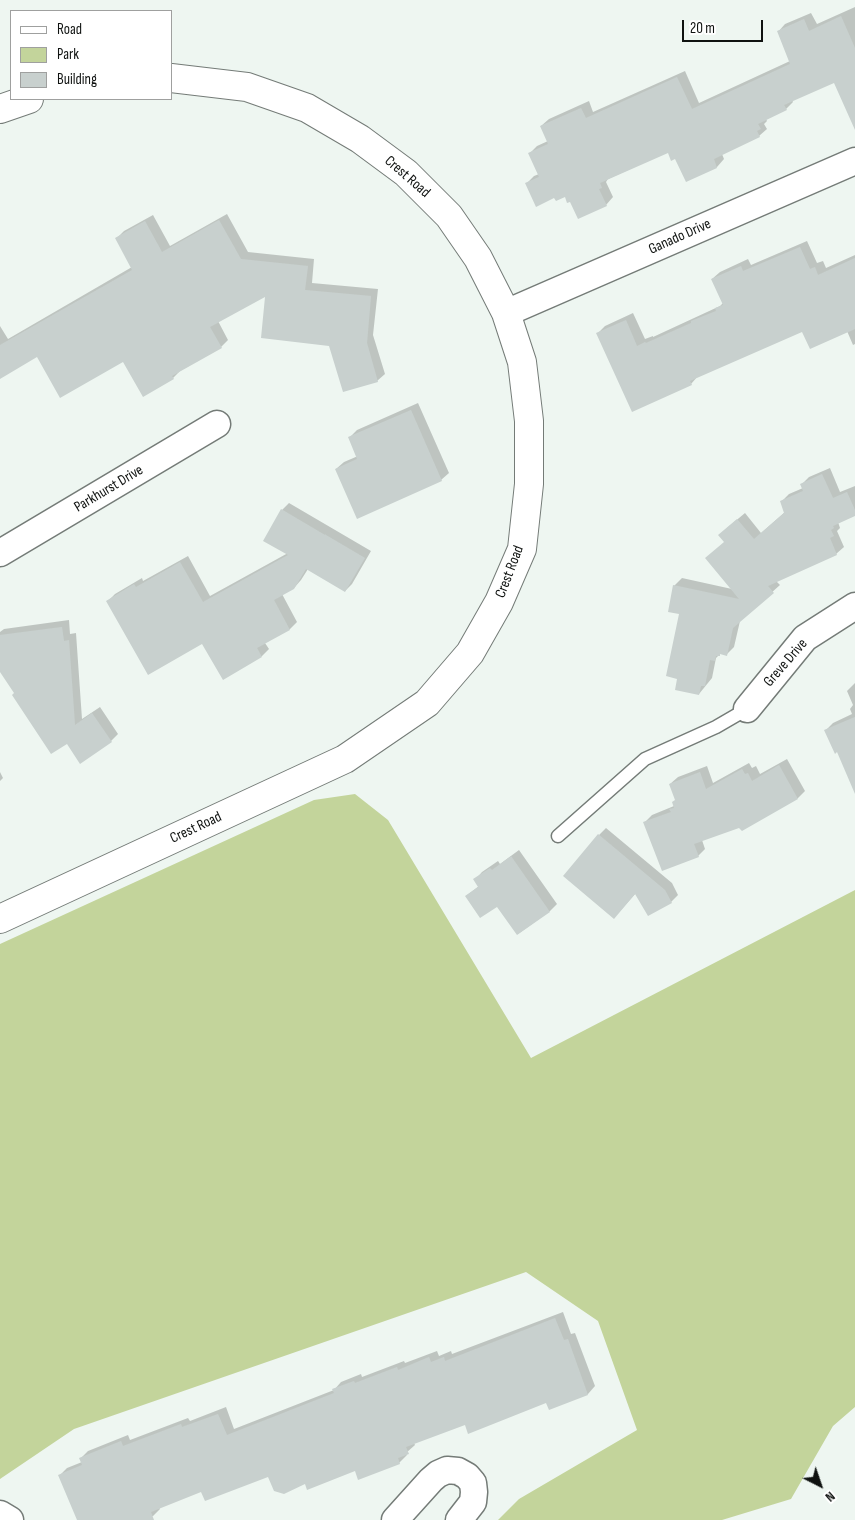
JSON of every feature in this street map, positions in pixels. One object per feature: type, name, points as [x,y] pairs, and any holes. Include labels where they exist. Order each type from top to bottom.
[{"type":"street","name":"Crest Road","points":[[0,919],[345,759],[427,703],[470,653],[499,602],[522,550],[529,484],[530,421],[522,362],[506,313],[478,258],[449,216],[406,173],[360,139],[307,108],[247,87],[172,78]]},
{"type":"street","points":[[0,109],[26,100]]},
{"type":"street","name":"Ganado Drive","points":[[506,313],[855,161]]},
{"type":"street","name":"Parkhurst Drive","points":[[0,553],[218,424]]},
{"type":"street","name":"Greve Drive","points":[[747,709],[805,638],[855,606]]},
{"type":"street","points":[[395,1520],[431,1480],[447,1470],[458,1471],[467,1476],[473,1483],[473,1502],[459,1520]]},
{"type":"street","points":[[0,1514],[10,1520]]},
{"type":"lane","points":[[558,836],[645,759],[716,727],[747,709]]},
{"type":"green space","points":[[355,794],[388,820],[531,1058],[855,890],[855,1407],[833,1426],[791,1499],[722,1520],[498,1520],[519,1499],[637,1430],[598,1321],[526,1272],[74,1429],[0,1479],[0,944],[314,800]]},
{"type":"building","points":[[841,16],[855,48],[855,130],[834,83],[784,105],[787,110],[758,124],[761,129],[757,131],[760,137],[714,159],[717,168],[686,182],[675,159],[671,161],[668,153],[600,183],[602,188],[599,189],[607,206],[578,219],[570,202],[567,203],[565,197],[556,201],[554,198],[536,207],[525,183],[539,177],[528,153],[548,144],[540,126],[581,108],[586,118],[677,77],[692,109],[790,64],[777,31],[804,19],[809,31]]},
{"type":"building","points":[[219,220],[241,259],[308,266],[305,290],[371,296],[367,343],[378,382],[343,392],[329,346],[261,338],[265,297],[210,327],[222,348],[172,376],[174,379],[143,397],[123,362],[60,398],[37,357],[0,379],[0,345],[132,270],[115,238],[145,221],[162,252]]},
{"type":"building","points":[[800,247],[810,269],[815,267],[818,275],[855,258],[855,329],[810,349],[802,332],[690,381],[692,385],[632,412],[596,333],[626,320],[637,346],[646,343],[716,311],[715,308],[723,305],[711,279],[741,266],[743,271]]},
{"type":"building","points":[[411,410],[442,481],[357,519],[335,469],[357,459],[348,437]]},
{"type":"building","points":[[822,474],[833,498],[847,492],[855,510],[855,516],[833,526],[834,528],[831,530],[834,536],[830,538],[837,555],[768,586],[774,593],[733,628],[727,656],[720,654],[720,656],[716,656],[715,661],[710,660],[705,686],[701,686],[699,695],[675,690],[677,679],[666,676],[679,614],[668,612],[673,585],[739,599],[705,558],[724,542],[718,535],[737,519],[754,539],[784,513],[780,501],[803,491],[800,484]]},
{"type":"building","points":[[281,509],[365,558],[345,592],[306,569],[294,589],[274,600],[290,630],[257,648],[262,657],[223,680],[202,644],[148,675],[106,601],[134,584],[136,587],[180,562],[203,602],[288,555],[263,541]]},
{"type":"building","points":[[62,627],[64,641],[69,640],[75,725],[92,713],[112,742],[80,764],[67,744],[51,754],[12,695],[14,693],[0,672],[0,635]]},
{"type":"building","points":[[855,717],[855,794],[837,752],[835,754],[824,730]]},
{"type":"building","points":[[779,765],[798,799],[742,831],[739,828],[694,844],[699,857],[662,871],[643,822],[671,812],[669,809],[674,808],[672,802],[675,800],[669,784],[700,772],[706,789],[742,769],[745,774],[748,773],[752,781]]},
{"type":"building","points":[[598,834],[665,890],[672,903],[648,916],[635,894],[614,919],[563,876]]},
{"type":"building","points":[[511,856],[550,912],[517,935],[497,907],[480,918],[465,896],[478,887],[473,879],[490,868],[492,870]]},
{"type":"building","points":[[555,1318],[564,1340],[568,1339],[588,1395],[549,1410],[546,1403],[468,1434],[465,1425],[406,1447],[409,1454],[398,1458],[400,1464],[358,1480],[355,1471],[307,1490],[305,1484],[284,1494],[274,1491],[268,1477],[205,1501],[201,1492],[151,1512],[154,1520],[77,1520],[58,1475],[82,1465],[79,1458],[121,1441],[123,1446],[181,1424],[182,1427],[218,1414],[227,1435],[334,1393],[332,1389],[354,1381],[355,1383],[397,1367],[398,1370],[429,1357],[431,1362],[444,1357],[445,1361]]}]
